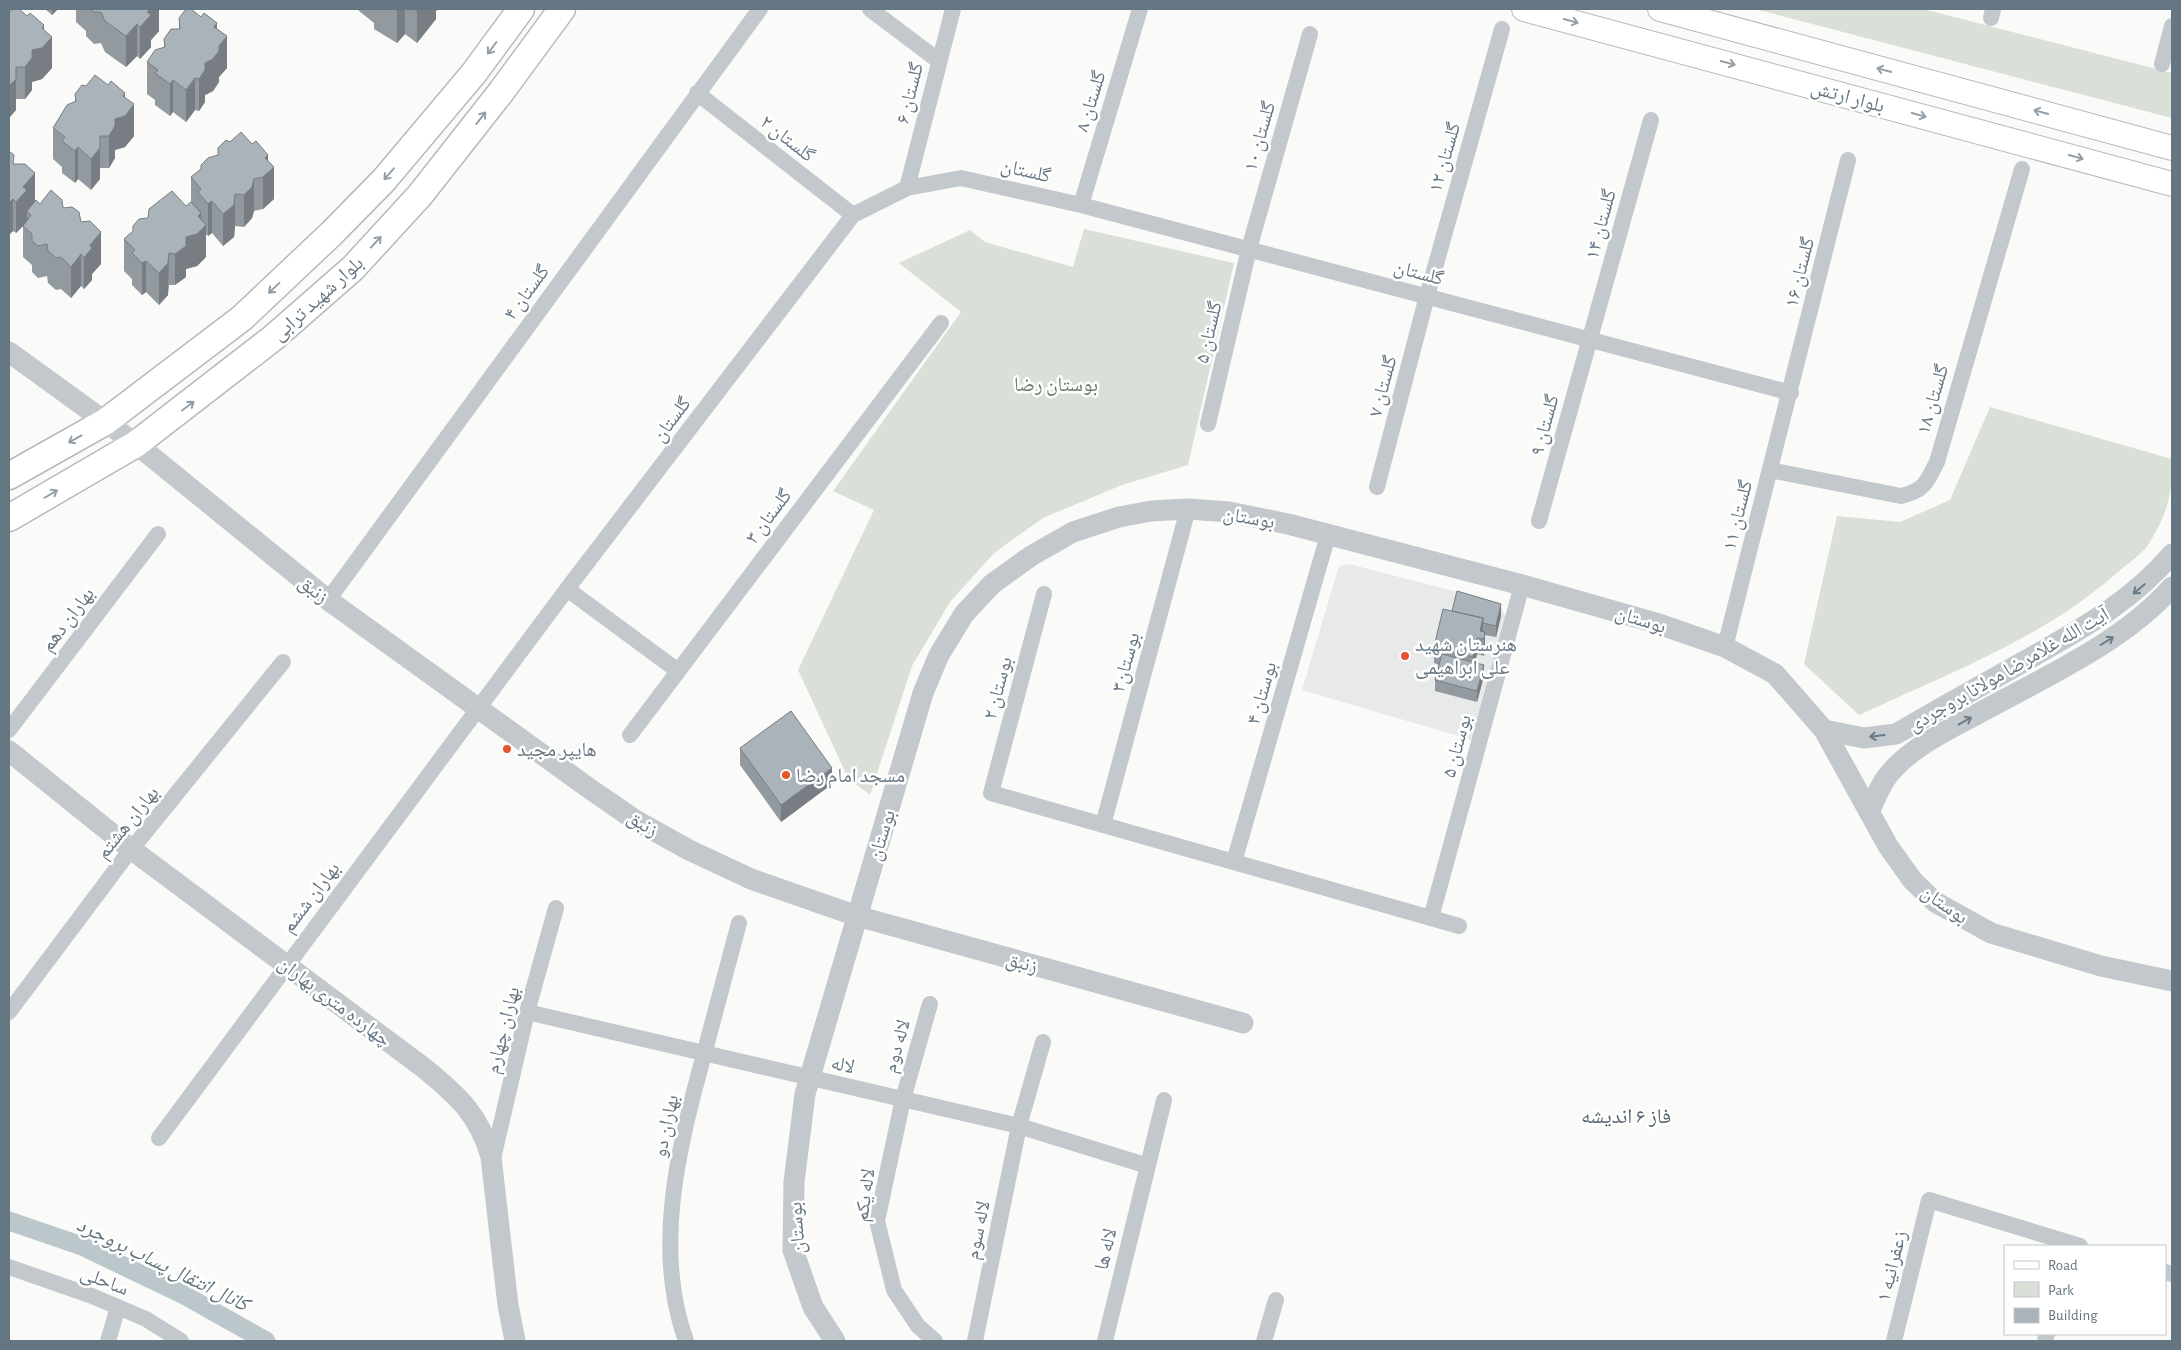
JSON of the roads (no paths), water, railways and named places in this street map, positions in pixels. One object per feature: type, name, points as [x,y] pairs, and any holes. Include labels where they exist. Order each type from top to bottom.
[{"type":"main road","name":"بلوار شهید ترابی","points":[[9,476],[105,422],[242,318],[332,233],[384,180],[434,122],[521,9]]},
{"type":"main road","name":"بلوار شهید ترابی","points":[[9,518],[136,444],[273,338],[352,268],[420,195],[501,92],[562,9]]},
{"type":"main road","name":"بلوار ارتش","points":[[1524,9],[2172,184]]},
{"type":"main road","name":"بلوار ارتش","points":[[1660,9],[2172,148]]},
{"type":"street","name":"گلستان ۴","points":[[328,600],[760,9]]},
{"type":"street","points":[[870,9],[939,61]]},
{"type":"street","name":"گلستان ۶","points":[[907,188],[953,9]]},
{"type":"street","name":"گلستان ۸","points":[[1081,205],[1140,9]]},
{"type":"street","points":[[2162,64],[2172,26]]},
{"type":"street","name":"گلستان ۱۲","points":[[1427,296],[1502,29]]},
{"type":"street","name":"گلستان ۱۰","points":[[1249,249],[1310,34]]},
{"type":"street","name":"گلستان ۲","points":[[697,93],[853,215]]},
{"type":"street","name":"گلستان ۱۴","points":[[1590,339],[1650,120]]},
{"type":"street","name":"گلستان ۱۶","points":[[1791,393],[1848,160]]},
{"type":"street","name":"گلستان ۱۸","points":[[1770,470],[1901,496],[1917,492],[1926,485],[1937,462],[2022,169]]},
{"type":"street","name":"گلستان","points":[[480,708],[567,589],[853,215],[907,188],[961,178],[1081,205],[1791,393]]},
{"type":"street","name":"گلستان ۵","points":[[1208,424],[1249,249]]},
{"type":"street","name":"گلستان ۷","points":[[1377,487],[1427,296]]},
{"type":"street","name":"گلستان ۳","points":[[630,735],[941,323]]},
{"type":"street","name":"گلستان ۹","points":[[1540,521],[1590,339]]},
{"type":"street","name":"زنبق","points":[[9,352],[136,444],[328,600],[613,804],[689,850],[751,879],[857,916],[1243,1023]]},
{"type":"street","name":"گلستان ۱۱","points":[[1725,647],[1791,393]]},
{"type":"street","name":"بوستان","points":[[835,1341],[813,1307],[794,1250],[794,1182],[805,1094],[923,693],[940,655],[964,614],[992,584],[1031,556],[1073,532],[1118,517],[1151,511],[1188,509],[1229,512],[1328,535],[1522,585],[1656,623],[1725,647],[1776,674],[1824,730],[1888,846],[1913,881],[1936,902],[1961,918],[1991,933],[2101,966],[2172,981]]},
{"type":"street","name":"بوستان۳","points":[[1103,825],[1188,509]]},
{"type":"street","name":"بهاران دهم","points":[[9,730],[158,534]]},
{"type":"street","name":"بوستان ۴","points":[[1234,862],[1328,535]]},
{"type":"street","name":"آیت الله غلامرضا مولانا بروجردی","points":[[1824,730],[1864,738],[1896,734],[2101,617],[2152,578],[2172,554]]},
{"type":"street","name":"بوستان ۵","points":[[1431,918],[1522,585]]},
{"type":"street","name":"آیت الله غلامرضا مولانا بروجردی","points":[[1869,812],[1884,780],[1906,757],[1944,732],[2106,642],[2143,616],[2172,587]]},
{"type":"street","points":[[567,589],[678,671]]},
{"type":"street","name":"بوستان ۲","points":[[1044,594],[991,793],[1103,825]]},
{"type":"street","name":"بهاران هشتم","points":[[9,1012],[132,849],[283,662]]},
{"type":"street","name":"بهاران ششم","points":[[159,1138],[286,964],[480,708]]},
{"type":"street","points":[[1931,714],[1929,726],[1933,732],[1944,732]]},
{"type":"street","name":"چهارده متری بهاران","points":[[9,751],[132,849],[450,1089],[467,1106],[486,1139],[492,1163],[508,1305],[514,1341]]},
{"type":"street","points":[[1103,825],[1459,926]]},
{"type":"street","name":"بهاران چهارم","points":[[492,1163],[527,1012],[556,908]]},
{"type":"street","name":"بهاران دو","points":[[686,1341],[677,1317],[670,1274],[670,1212],[687,1117],[739,923]]},
{"type":"street","name":"لاله دوم","points":[[903,1099],[930,1004]]},
{"type":"street","name":"لاله","points":[[527,1012],[1019,1126],[1148,1166]]},
{"type":"street","name":"لاله سوم","points":[[975,1341],[1019,1126],[1043,1042]]},
{"type":"street","name":"لاله یکم","points":[[903,1099],[877,1221],[894,1290],[918,1326],[935,1341]]},
{"type":"street","name":"لاله ها","points":[[1105,1341],[1164,1100]]},
{"type":"street","name":"زعفرانیه ۱","points":[[1894,1341],[1929,1200],[2077,1245]]},
{"type":"street","name":"ساحلی","points":[[9,1267],[146,1319],[181,1341]]},
{"type":"street","points":[[1264,1341],[1276,1300]]},
{"type":"street","points":[[108,1341],[118,1307]]},
{"type":"waterway","name":"کانال انتقال پساب بروجرد","points":[[9,1221],[82,1246],[184,1295],[266,1341]]},
{"type":"place","name":"هنرستان شهید علی ابراهیمی","points":[[1405,656]]},
{"type":"place","name":"هایپر مجید","points":[[507,749]]},
{"type":"place","name":"مسجد امام رضا","points":[[786,775]]},
{"type":"district","name":"فاز ۶ اندیشه","points":[[1626,1116]]},
{"type":"park label","name":"بوستان رضا","points":[[1056,384]]}]
